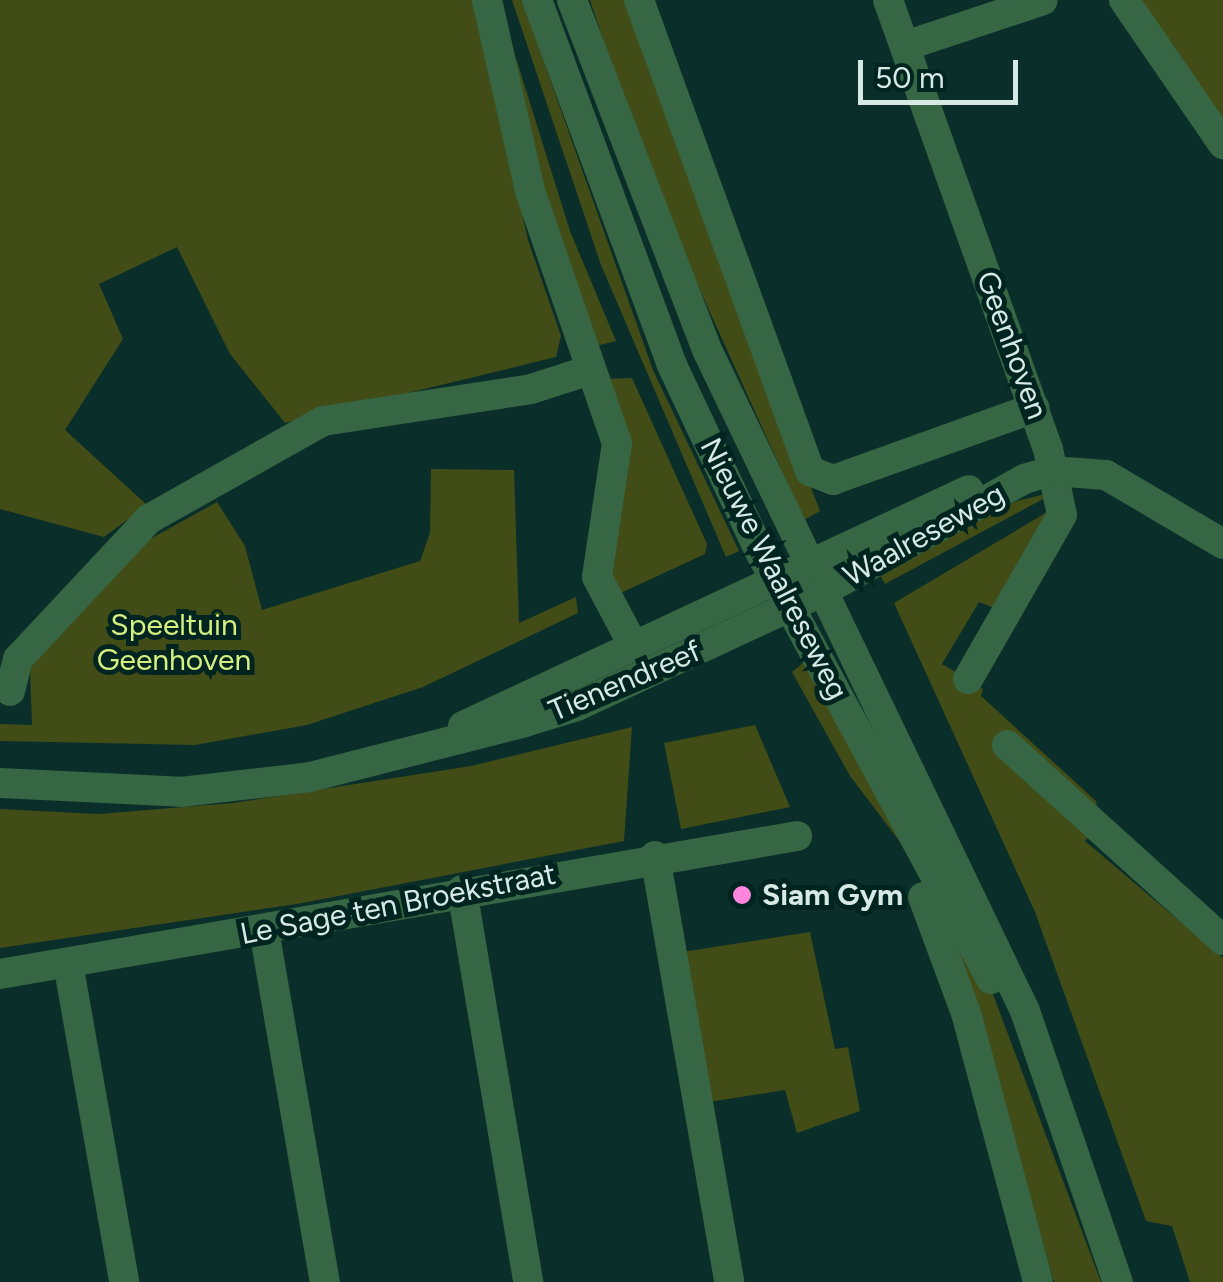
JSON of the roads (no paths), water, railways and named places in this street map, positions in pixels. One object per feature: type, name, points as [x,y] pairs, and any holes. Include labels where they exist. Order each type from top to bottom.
[{"type":"street","points":[[487,0],[530,192],[618,443],[596,577],[634,645]]},
{"type":"street","name":"Nieuwe Waalreseweg","points":[[537,0],[670,362],[774,579],[1062,1115]]},
{"type":"street","name":"Nieuwe Waalreseweg","points":[[572,0],[708,352],[996,943],[1062,1115],[1118,1282]]},
{"type":"street","points":[[639,0],[810,470],[834,480],[1034,408]]},
{"type":"street","name":"Geenhoven","points":[[888,0],[1034,408],[1038,475],[1062,514],[968,680]]},
{"type":"street","points":[[905,46],[1043,0]]},
{"type":"street","points":[[1124,0],[1223,144]]},
{"type":"street","points":[[10,691],[18,659],[149,519],[322,421],[530,388],[590,370]]},
{"type":"street","points":[[1038,475],[1106,475],[1217,528]]},
{"type":"street","name":"Waalreseweg","points":[[816,578],[1038,475]]},
{"type":"street","name":"Tienendreef","points":[[421,749],[774,579],[816,578]]},
{"type":"street","name":"Tienendreef","points":[[0,783],[181,792],[310,777],[578,706],[789,607],[816,578]]},
{"type":"street","points":[[1007,744],[1223,940]]},
{"type":"street","name":"Le Sage ten Broekstraat","points":[[0,974],[264,930],[654,856],[796,836]]},
{"type":"street","points":[[654,856],[730,1282]]},
{"type":"street","points":[[462,890],[528,1282]]},
{"type":"street","points":[[923,897],[966,1013],[1038,1282]]},
{"type":"street","points":[[264,930],[326,1282]]},
{"type":"street","points":[[68,962],[124,1282]]},
{"type":"place","name":"Siam Gym","points":[[742,895]]},
{"type":"park label","name":"Speeltuin Geenhoven","points":[[174,642]]}]
